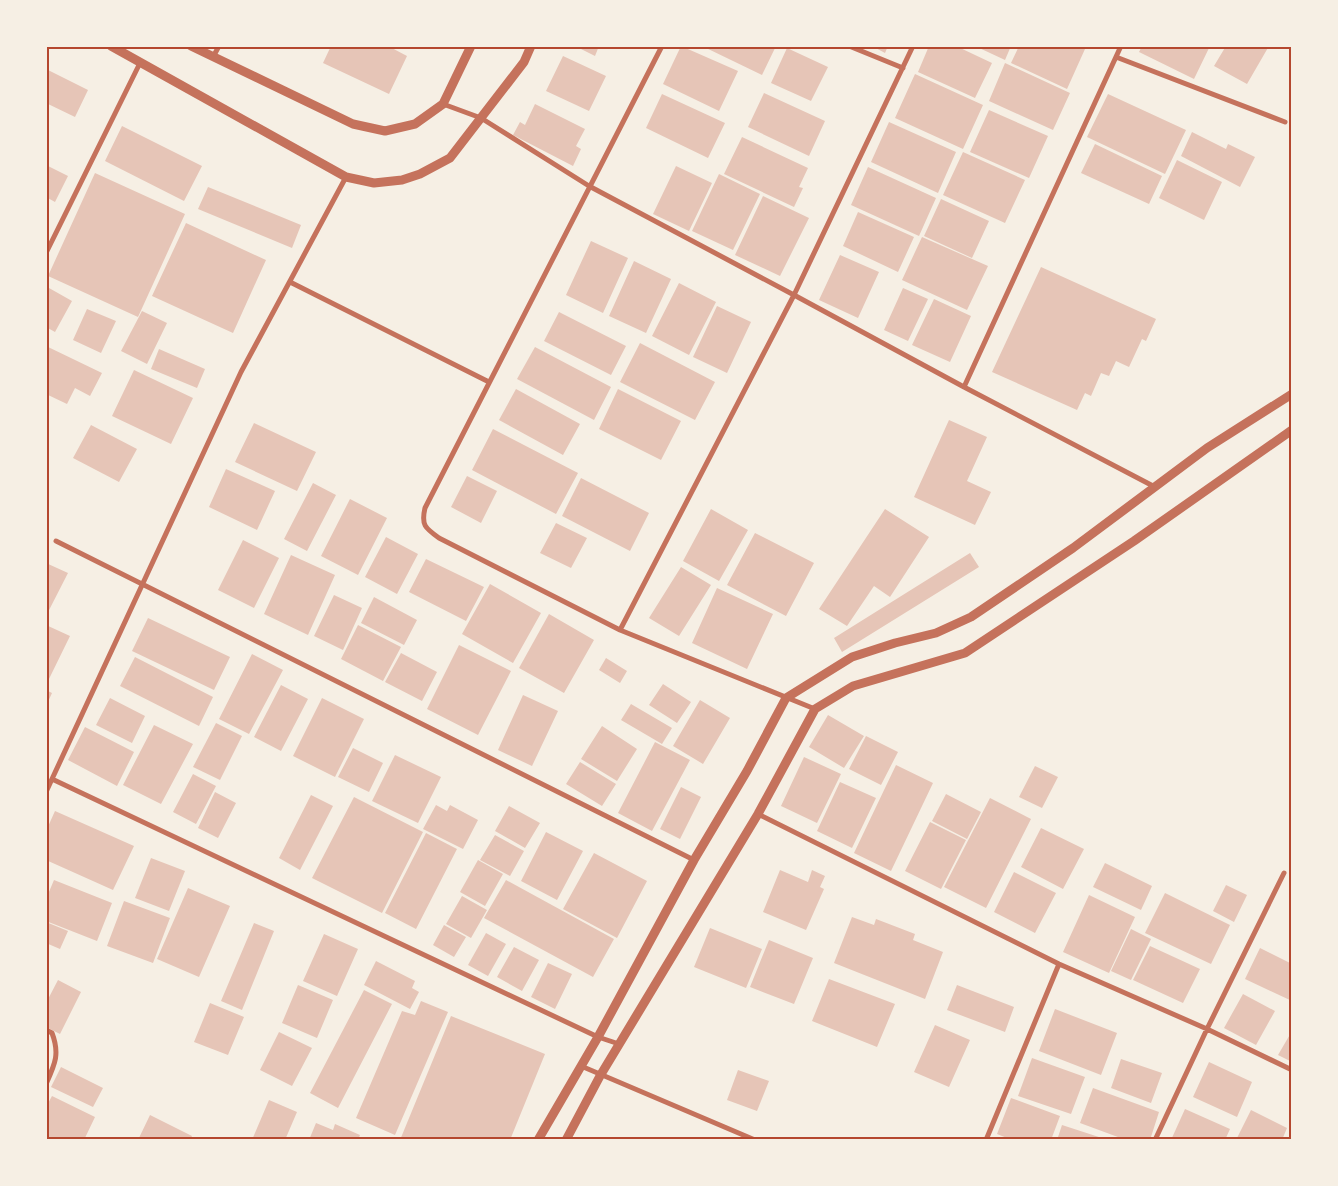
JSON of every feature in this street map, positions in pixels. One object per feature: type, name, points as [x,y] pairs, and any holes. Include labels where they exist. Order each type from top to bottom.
[{"type":"street","points":[[111,46],[346,177],[374,183],[402,180],[420,174],[450,158],[524,62],[531,46]]},
{"type":"street","points":[[191,46],[353,124],[385,131],[415,124],[443,104],[471,46]]},
{"type":"street","points":[[213,57],[219,46]]},
{"type":"street","points":[[662,46],[425,508],[422,519],[426,529],[438,538],[620,630],[815,709]]},
{"type":"street","points":[[849,46],[903,68]]},
{"type":"street","points":[[620,630],[794,295],[913,46]]},
{"type":"street","points":[[964,387],[1121,46]]},
{"type":"street","points":[[1116,57],[1284,122]]},
{"type":"street","points":[[46,253],[140,62]]},
{"type":"street","points":[[443,104],[481,118],[589,186],[1155,487]]},
{"type":"street","points":[[46,792],[242,372],[346,177]]},
{"type":"street","points":[[290,282],[489,382]]},
{"type":"street","points":[[538,1140],[598,1037],[694,860],[747,771],[786,698],[852,658],[896,643],[936,633],[971,617],[1073,548],[1207,448],[1292,394]]},
{"type":"street","points":[[566,1140],[600,1076],[758,814],[815,709],[853,686],[965,653],[1134,541],[1292,430]]},
{"type":"street","points":[[56,541],[694,860]]},
{"type":"street","points":[[52,779],[598,1037],[619,1044]]},
{"type":"street","points":[[758,814],[1059,964],[1207,1029],[1292,1070]]},
{"type":"street","points":[[1155,1140],[1207,1029],[1284,874]]},
{"type":"street","points":[[986,1140],[1059,964]]},
{"type":"street","points":[[46,1030],[52,1033],[58,1047],[54,1067],[46,1084]]},
{"type":"street","points":[[581,1066],[600,1076],[755,1140]]},
{"type":"building","points":[[331,46],[388,46],[407,56],[389,94],[323,63]]},
{"type":"building","points":[[575,46],[599,46],[595,56]]},
{"type":"building","points":[[681,46],[738,71],[719,111],[663,84]]},
{"type":"building","points":[[702,46],[776,46],[762,75]]},
{"type":"building","points":[[872,46],[888,46],[885,53]]},
{"type":"building","points":[[929,46],[956,46],[992,63],[975,98],[918,72]]},
{"type":"building","points":[[975,46],[1011,46],[1005,60]]},
{"type":"building","points":[[1019,46],[1079,46],[1085,49],[1067,89],[1011,63]]},
{"type":"building","points":[[1142,46],[1210,46],[1194,79],[1139,52]]},
{"type":"building","points":[[1226,46],[1269,46],[1247,84],[1214,66]]},
{"type":"building","points":[[787,48],[828,67],[811,101],[771,83]]},
{"type":"building","points":[[563,56],[606,76],[589,111],[546,91]]},
{"type":"building","points":[[1005,63],[1070,93],[1053,130],[989,101]]},
{"type":"building","points":[[46,69],[88,90],[75,117],[46,103]]},
{"type":"building","points":[[915,74],[983,105],[963,149],[895,118]]},
{"type":"building","points":[[764,93],[825,121],[809,156],[748,127]]},
{"type":"building","points":[[662,94],[725,123],[708,158],[646,128]]},
{"type":"building","points":[[1108,94],[1186,130],[1165,174],[1087,137]]},
{"type":"building","points":[[535,104],[585,129],[576,146],[581,149],[573,166],[513,135],[520,122],[525,125]]},
{"type":"building","points":[[989,110],[1048,136],[1029,178],[970,152]]},
{"type":"building","points":[[889,122],[956,152],[938,193],[871,162]]},
{"type":"building","points":[[122,126],[202,166],[184,201],[105,161]]},
{"type":"building","points":[[1192,132],[1226,149],[1228,144],[1255,157],[1240,187],[1181,156]]},
{"type":"building","points":[[742,137],[808,168],[799,187],[803,188],[794,207],[724,174]]},
{"type":"building","points":[[1095,144],[1162,176],[1149,204],[1081,173]]},
{"type":"building","points":[[963,152],[1025,180],[1005,223],[943,195]]},
{"type":"building","points":[[1177,160],[1222,182],[1204,220],[1159,198]]},
{"type":"building","points":[[46,165],[68,176],[55,202],[46,197]]},
{"type":"building","points":[[676,166],[712,183],[689,231],[653,214]]},
{"type":"building","points":[[868,167],[936,198],[919,236],[851,205]]},
{"type":"building","points":[[95,173],[185,214],[138,317],[48,276]]},
{"type":"building","points":[[719,174],[760,194],[733,250],[692,231]]},
{"type":"building","points":[[208,187],[301,225],[292,248],[198,209]]},
{"type":"building","points":[[763,196],[809,218],[780,276],[735,255]]},
{"type":"building","points":[[941,199],[989,221],[972,258],[924,236]]},
{"type":"building","points":[[858,212],[914,237],[898,272],[843,246]]},
{"type":"building","points":[[186,223],[266,260],[233,333],[152,296]]},
{"type":"building","points":[[922,237],[988,266],[967,310],[902,280]]},
{"type":"building","points":[[591,241],[628,258],[603,313],[566,295]]},
{"type":"building","points":[[840,255],[879,272],[858,318],[819,300]]},
{"type":"building","points":[[634,261],[671,279],[646,333],[609,316]]},
{"type":"building","points":[[1041,267],[1156,319],[1146,341],[1142,339],[1129,367],[1116,361],[1109,376],[1101,373],[1091,396],[1085,393],[1077,410],[992,372]]},
{"type":"building","points":[[679,283],[716,302],[689,355],[652,336]]},
{"type":"building","points":[[49,288],[72,301],[55,332],[46,327],[46,293]]},
{"type":"building","points":[[903,288],[928,299],[908,341],[884,330]]},
{"type":"building","points":[[934,299],[971,316],[950,362],[912,345]]},
{"type":"building","points":[[717,306],[751,322],[727,373],[693,357]]},
{"type":"building","points":[[87,309],[116,321],[101,353],[73,340]]},
{"type":"building","points":[[142,311],[167,323],[147,364],[121,351]]},
{"type":"building","points":[[559,312],[626,346],[611,375],[544,341]]},
{"type":"building","points":[[640,343],[715,382],[695,420],[620,382]]},
{"type":"building","points":[[46,346],[102,373],[90,396],[75,388],[67,404],[46,394]]},
{"type":"building","points":[[535,347],[611,387],[594,420],[517,379]]},
{"type":"building","points":[[159,349],[205,369],[197,388],[151,369]]},
{"type":"building","points":[[134,370],[193,398],[171,444],[112,416]]},
{"type":"building","points":[[516,389],[580,424],[563,455],[499,420]]},
{"type":"building","points":[[618,389],[681,421],[661,460],[599,429]]},
{"type":"building","points":[[949,420],[987,437],[967,481],[991,492],[975,525],[914,497]]},
{"type":"building","points":[[254,423],[316,452],[297,491],[235,462]]},
{"type":"building","points":[[91,425],[137,449],[119,482],[73,458]]},
{"type":"building","points":[[493,429],[578,473],[556,514],[472,470]]},
{"type":"building","points":[[226,469],[275,491],[257,530],[209,507]]},
{"type":"building","points":[[467,476],[497,491],[481,523],[451,507]]},
{"type":"building","points":[[581,478],[649,513],[630,551],[562,516]]},
{"type":"building","points":[[313,483],[336,495],[307,551],[284,539]]},
{"type":"building","points":[[350,499],[387,518],[358,575],[321,556]]},
{"type":"building","points":[[711,509],[748,530],[719,581],[683,561]]},
{"type":"building","points":[[885,509],[929,537],[890,597],[874,586],[847,626],[819,609]]},
{"type":"building","points":[[556,523],[587,538],[571,568],[540,553]]},
{"type":"building","points":[[755,533],[814,563],[786,616],[727,585]]},
{"type":"building","points":[[386,537],[418,554],[397,594],[365,577]]},
{"type":"building","points":[[243,540],[279,558],[254,608],[218,590]]},
{"type":"building","points":[[970,553],[979,567],[842,652],[834,638]]},
{"type":"building","points":[[291,555],[335,575],[308,635],[264,614]]},
{"type":"building","points":[[426,559],[484,587],[466,621],[409,592]]},
{"type":"building","points":[[46,563],[68,573],[46,616]]},
{"type":"building","points":[[681,567],[711,585],[679,636],[649,618]]},
{"type":"building","points":[[490,584],[541,613],[513,663],[462,634]]},
{"type":"building","points":[[717,588],[773,614],[747,669],[692,643]]},
{"type":"building","points":[[334,595],[362,608],[343,650],[314,636]]},
{"type":"building","points":[[374,597],[417,620],[404,645],[361,623]]},
{"type":"building","points":[[549,614],[594,640],[564,693],[519,668]]},
{"type":"building","points":[[148,618],[230,657],[214,690],[132,651]]},
{"type":"building","points":[[46,625],[70,636],[48,681],[46,681]]},
{"type":"building","points":[[358,625],[401,647],[383,681],[341,659]]},
{"type":"building","points":[[459,645],[511,671],[478,735],[427,709]]},
{"type":"building","points":[[401,653],[437,672],[422,701],[385,682]]},
{"type":"building","points":[[252,654],[283,670],[249,734],[219,719]]},
{"type":"building","points":[[135,657],[213,697],[199,726],[120,686]]},
{"type":"building","points":[[606,658],[627,671],[620,683],[599,670]]},
{"type":"building","points":[[663,684],[691,702],[677,723],[649,705]]},
{"type":"building","points":[[281,685],[308,699],[281,751],[254,737]]},
{"type":"building","points":[[46,690],[52,693],[46,706]]},
{"type":"building","points":[[523,695],[558,711],[532,766],[498,750]]},
{"type":"building","points":[[110,698],[145,716],[132,743],[96,725]]},
{"type":"building","points":[[322,698],[364,719],[335,777],[293,756]]},
{"type":"building","points":[[700,700],[730,718],[703,764],[673,746]]},
{"type":"building","points":[[631,704],[672,728],[662,744],[621,720]]},
{"type":"building","points":[[828,715],[864,736],[844,768],[809,747]]},
{"type":"building","points":[[216,723],[242,736],[220,780],[193,767]]},
{"type":"building","points":[[154,725],[193,744],[161,804],[123,785]]},
{"type":"building","points":[[602,726],[637,749],[617,781],[581,759]]},
{"type":"building","points":[[85,727],[134,752],[117,786],[68,760]]},
{"type":"building","points":[[866,736],[898,752],[881,785],[849,769]]},
{"type":"building","points":[[655,742],[690,760],[652,831],[618,813]]},
{"type":"building","points":[[353,748],[383,763],[369,792],[338,777]]},
{"type":"building","points":[[395,755],[441,777],[418,823],[372,801]]},
{"type":"building","points":[[804,757],[841,774],[817,823],[781,806]]},
{"type":"building","points":[[580,762],[616,784],[602,806],[566,784]]},
{"type":"building","points":[[896,765],[933,783],[891,871],[854,853]]},
{"type":"building","points":[[1035,766],[1058,777],[1042,808],[1019,797]]},
{"type":"building","points":[[193,774],[216,786],[196,824],[173,812]]},
{"type":"building","points":[[840,782],[876,798],[852,848],[817,831]]},
{"type":"building","points":[[681,787],[701,797],[680,839],[660,829]]},
{"type":"building","points":[[215,792],[236,803],[218,838],[198,828]]},
{"type":"building","points":[[946,794],[981,812],[967,839],[932,821]]},
{"type":"building","points":[[311,795],[333,806],[300,870],[279,858]]},
{"type":"building","points":[[354,797],[423,832],[382,913],[312,878]]},
{"type":"building","points":[[990,798],[1031,819],[986,908],[944,887]]},
{"type":"building","points":[[436,805],[447,811],[450,805],[478,820],[463,849],[423,829]]},
{"type":"building","points":[[509,806],[540,823],[525,848],[495,831]]},
{"type":"building","points":[[55,811],[134,846],[113,890],[46,860],[46,831]]},
{"type":"building","points":[[930,822],[966,840],[941,889],[905,871]]},
{"type":"building","points":[[1041,828],[1084,849],[1063,889],[1021,867]]},
{"type":"building","points":[[546,832],[583,851],[557,900],[521,881]]},
{"type":"building","points":[[426,833],[457,849],[416,929],[385,913]]},
{"type":"building","points":[[495,835],[524,851],[510,876],[480,860]]},
{"type":"building","points":[[594,853],[647,881],[617,938],[563,909]]},
{"type":"building","points":[[151,858],[185,871],[169,911],[135,898]]},
{"type":"building","points":[[478,860],[503,874],[485,906],[460,892]]},
{"type":"building","points":[[1105,863],[1152,886],[1141,910],[1093,887]]},
{"type":"building","points":[[780,870],[808,882],[812,870],[825,876],[820,887],[824,889],[806,930],[763,912]]},
{"type":"building","points":[[1014,872],[1056,893],[1035,933],[994,912]]},
{"type":"building","points":[[54,880],[112,903],[97,941],[46,921],[46,899]]},
{"type":"building","points":[[506,880],[614,939],[593,977],[484,918]]},
{"type":"building","points":[[1226,885],[1247,895],[1234,922],[1213,911]]},
{"type":"building","points":[[188,888],[230,906],[199,977],[157,959]]},
{"type":"building","points":[[1165,893],[1230,925],[1211,964],[1145,933]]},
{"type":"building","points":[[1089,895],[1135,917],[1109,973],[1063,952]]},
{"type":"building","points":[[462,896],[487,910],[471,938],[446,924]]},
{"type":"building","points":[[124,901],[170,918],[153,963],[107,946]]},
{"type":"building","points":[[852,917],[874,925],[876,919],[915,934],[913,940],[943,952],[925,999],[834,963]]},
{"type":"building","points":[[46,922],[68,931],[60,949],[46,943]]},
{"type":"building","points":[[254,923],[274,931],[242,1010],[221,1001]]},
{"type":"building","points":[[444,925],[466,937],[454,957],[433,945]]},
{"type":"building","points":[[710,928],[762,949],[746,988],[694,967]]},
{"type":"building","points":[[1131,929],[1151,939],[1131,980],[1111,971]]},
{"type":"building","points":[[486,933],[506,944],[488,976],[468,965]]},
{"type":"building","points":[[324,934],[358,949],[337,996],[303,981]]},
{"type":"building","points":[[769,940],[813,958],[794,1004],[750,987]]},
{"type":"building","points":[[1150,946],[1200,969],[1183,1003],[1133,980]]},
{"type":"building","points":[[514,947],[539,960],[522,991],[497,977]]},
{"type":"building","points":[[1260,948],[1292,964],[1292,1001],[1245,979]]},
{"type":"building","points":[[376,961],[415,981],[412,988],[419,992],[410,1009],[364,985]]},
{"type":"building","points":[[548,963],[572,974],[555,1009],[531,997]]},
{"type":"building","points":[[829,979],[895,1004],[877,1047],[812,1021]]},
{"type":"building","points":[[58,980],[81,992],[60,1034],[46,1027],[46,1003]]},
{"type":"building","points":[[298,985],[333,1000],[317,1038],[282,1023]]},
{"type":"building","points":[[957,985],[1014,1007],[1005,1032],[947,1010]]},
{"type":"building","points":[[364,990],[392,1004],[338,1108],[310,1093]]},
{"type":"building","points":[[1243,994],[1275,1011],[1256,1045],[1224,1028]]},
{"type":"building","points":[[421,1001],[448,1012],[395,1135],[356,1118],[402,1011],[415,1015]]},
{"type":"building","points":[[210,1003],[244,1017],[228,1055],[194,1042]]},
{"type":"building","points":[[1055,1009],[1117,1033],[1101,1075],[1039,1051]]},
{"type":"building","points":[[451,1016],[545,1054],[510,1140],[400,1140]]},
{"type":"building","points":[[935,1025],[970,1040],[949,1087],[914,1072]]},
{"type":"building","points":[[1292,1031],[1292,1062],[1278,1055]]},
{"type":"building","points":[[279,1032],[312,1048],[292,1086],[260,1070]]},
{"type":"building","points":[[1032,1058],[1085,1077],[1071,1114],[1018,1096]]},
{"type":"building","points":[[1121,1059],[1162,1073],[1151,1103],[1111,1088]]},
{"type":"building","points":[[1209,1062],[1252,1082],[1237,1117],[1193,1097]]},
{"type":"building","points":[[61,1067],[103,1088],[93,1107],[51,1087]]},
{"type":"building","points":[[738,1070],[769,1081],[757,1111],[727,1100]]},
{"type":"building","points":[[1093,1088],[1159,1112],[1150,1140],[1126,1140],[1080,1123]]},
{"type":"building","points":[[52,1096],[95,1117],[84,1140],[46,1140],[46,1107]]},
{"type":"building","points":[[1011,1098],[1060,1116],[1051,1140],[1012,1140],[997,1134]]},
{"type":"building","points":[[269,1100],[297,1112],[285,1140],[252,1140]]},
{"type":"building","points":[[1185,1109],[1230,1129],[1225,1140],[1171,1140]]},
{"type":"building","points":[[1251,1110],[1287,1128],[1282,1140],[1236,1140]]},
{"type":"building","points":[[150,1115],[192,1136],[190,1140],[138,1140]]},
{"type":"building","points":[[316,1123],[333,1130],[335,1124],[360,1135],[358,1140],[309,1140]]},
{"type":"building","points":[[1062,1125],[1105,1139],[1105,1140],[1057,1140]]}]
